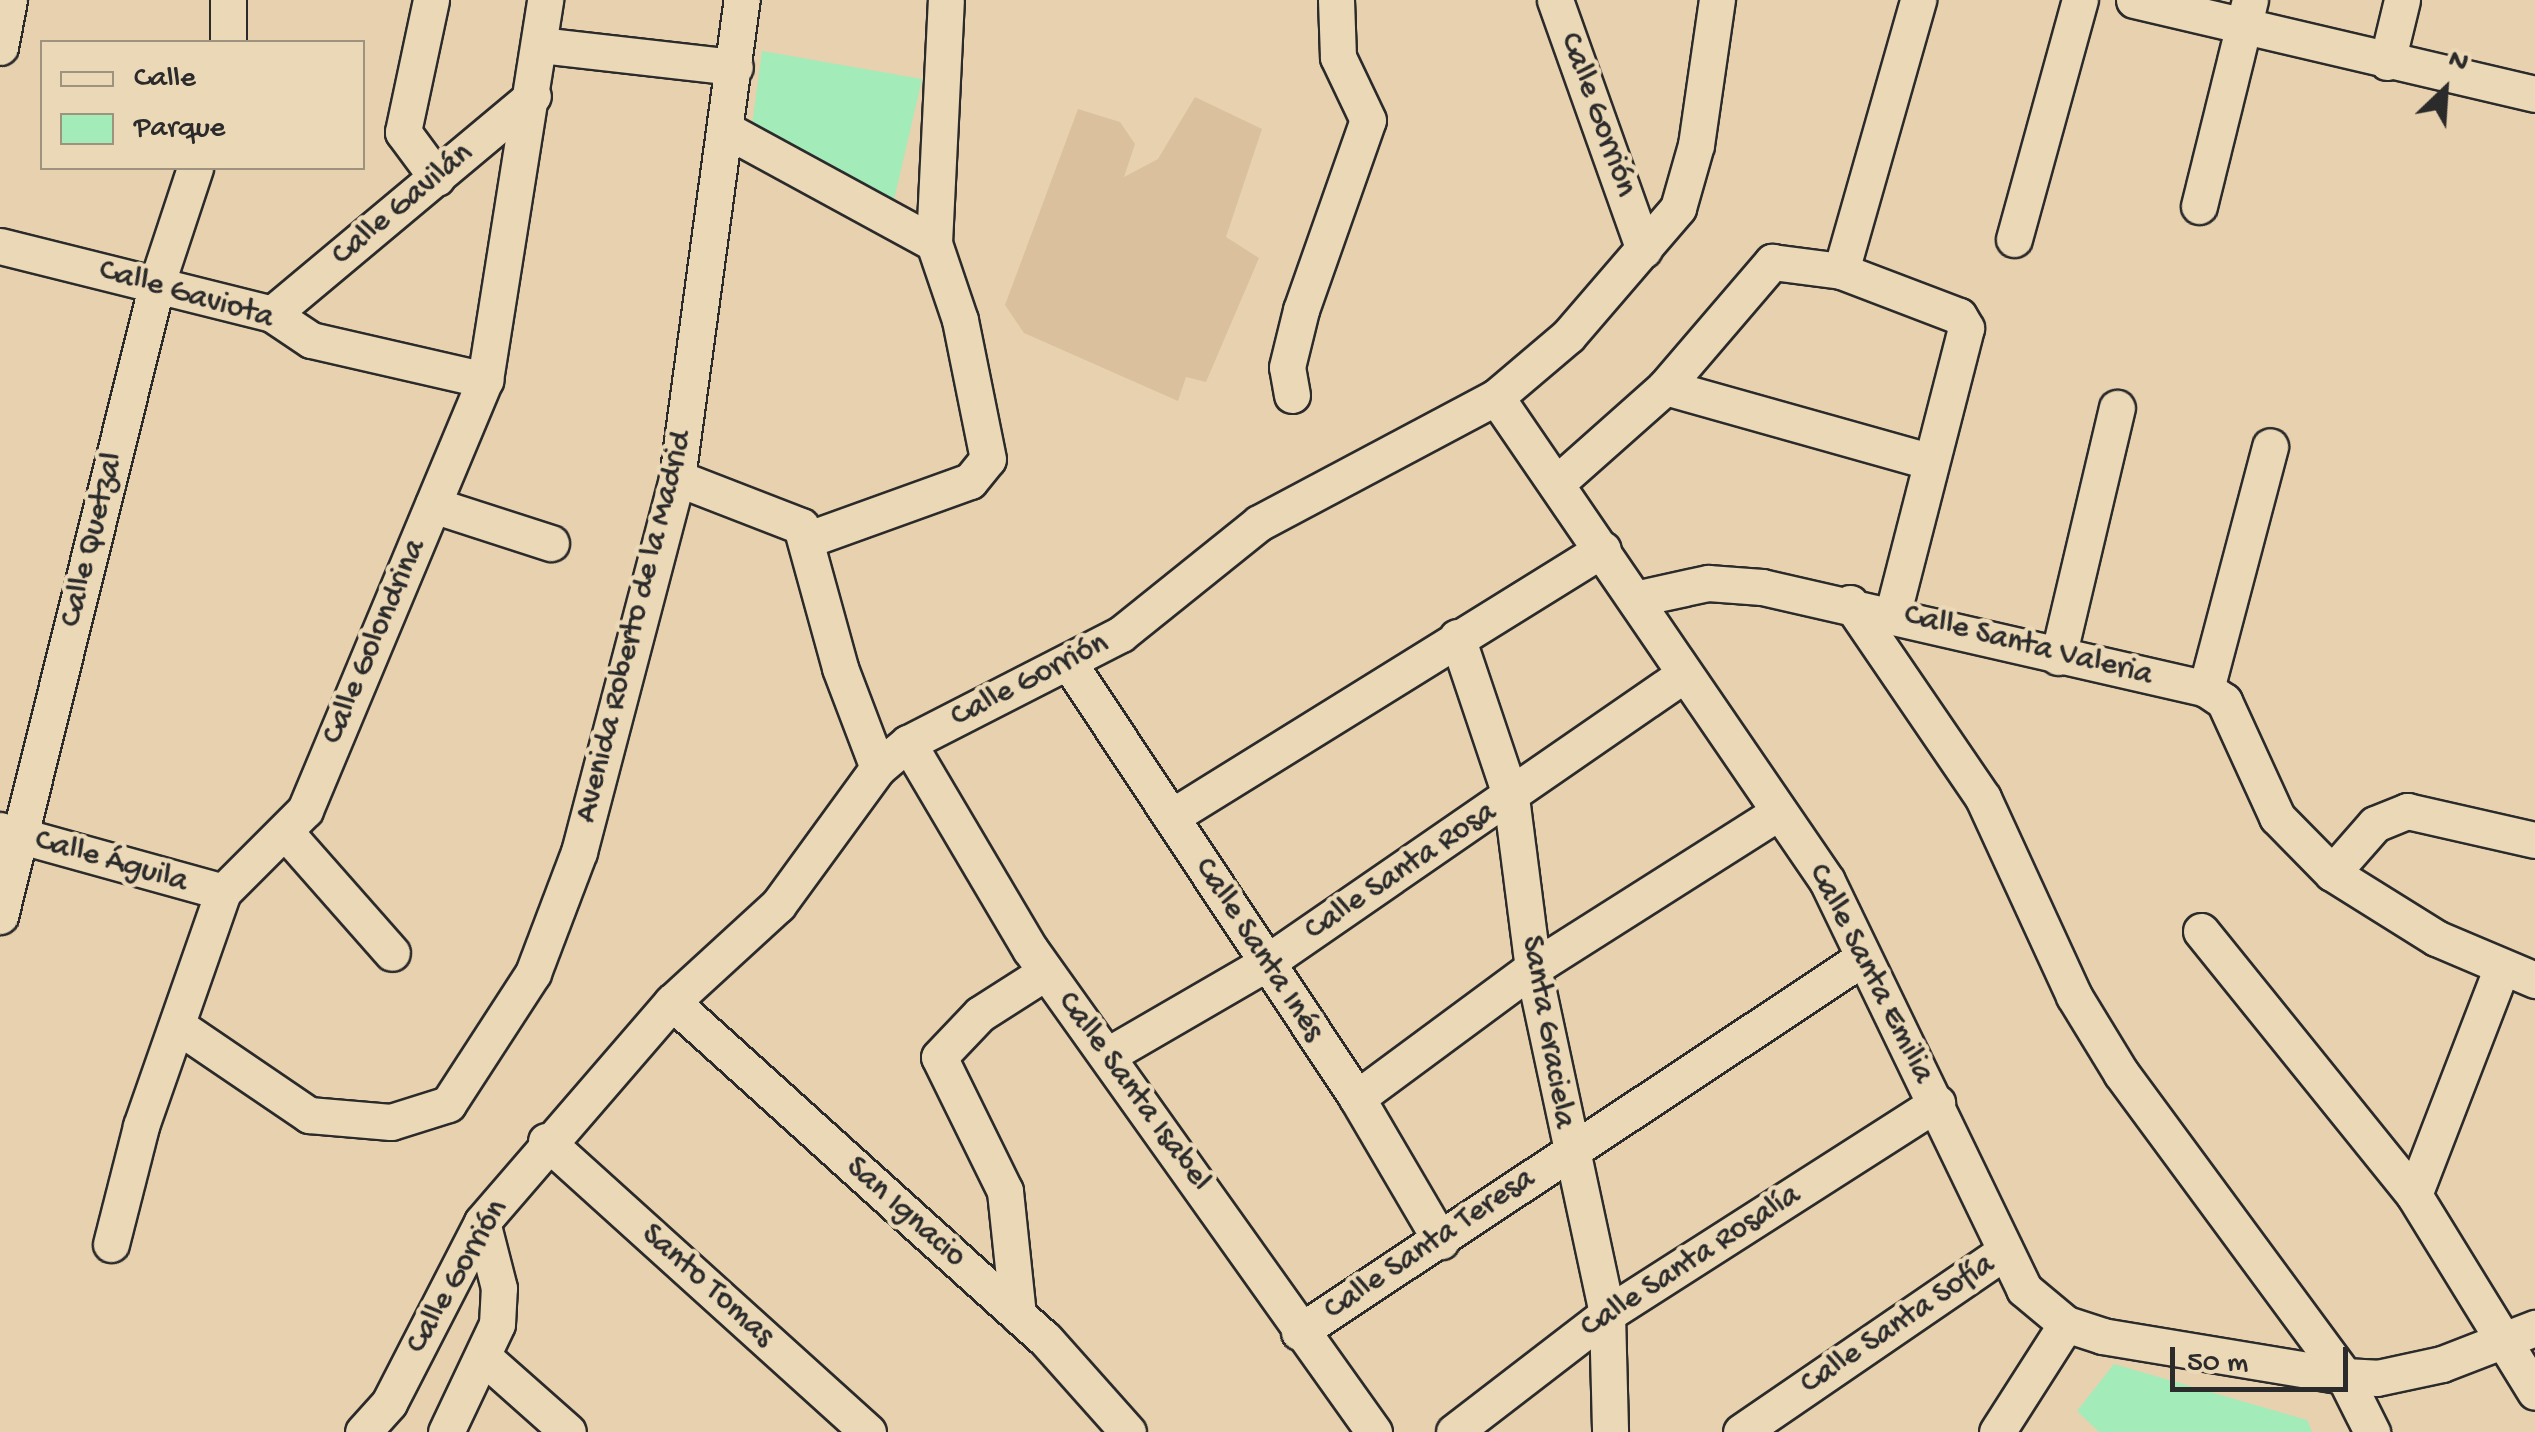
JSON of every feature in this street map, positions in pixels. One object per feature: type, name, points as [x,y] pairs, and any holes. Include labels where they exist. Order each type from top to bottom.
[{"type":"street","points":[[0,47],[8,0]]},
{"type":"street","points":[[228,0],[228,40]]},
{"type":"street","points":[[431,0],[402,132],[437,178]]},
{"type":"street","name":"Calle Golondrina","points":[[223,892],[288,836],[485,380],[533,96],[545,0]]},
{"type":"street","name":"Avenida Roberto de la Madrid","points":[[181,1028],[308,1115],[391,1122],[448,1104],[548,940],[677,478],[730,132],[742,0]]},
{"type":"street","points":[[809,538],[970,481],[988,459],[960,320],[934,243],[946,0]]},
{"type":"street","points":[[1292,394],[1293,340],[1368,120],[1338,57],[1336,0]]},
{"type":"street","name":"Calle Gorrión","points":[[363,1432],[388,1403],[482,1222],[546,1140],[672,1002],[778,905],[878,768],[908,743],[1069,662],[1160,607],[1259,523],[1496,397],[1568,336],[1644,250],[1556,0]]},
{"type":"street","points":[[1644,250],[1686,183],[1717,0]]},
{"type":"street","points":[[1841,271],[1918,0]]},
{"type":"street","points":[[2014,239],[2080,0]]},
{"type":"street","points":[[2134,0],[2248,14],[2387,62],[2535,94]]},
{"type":"street","points":[[2387,62],[2402,0]]},
{"type":"street","points":[[2200,206],[2248,14]]},
{"type":"street","points":[[541,45],[736,67]]},
{"type":"street","name":"Calle Gavilán","points":[[272,314],[533,96]]},
{"type":"street","points":[[730,132],[934,243]]},
{"type":"street","name":"Calle Quetzal","points":[[0,916],[10,833],[158,282],[194,170]]},
{"type":"street","name":"Calle Gaviota","points":[[0,246],[158,282],[272,314],[311,340],[485,380]]},
{"type":"street","points":[[1557,483],[1665,387],[1763,267],[1841,271],[1964,321],[1893,612]]},
{"type":"street","points":[[1665,387],[1931,462]]},
{"type":"street","name":"Calle Santa Emilia","points":[[1496,397],[1638,598],[1683,675],[1827,881],[1861,959],[1936,1103],[2024,1290],[2066,1324],[2143,1346],[2344,1376],[2377,1378],[2442,1364],[2521,1333]]},
{"type":"street","points":[[2058,657],[2117,408]]},
{"type":"street","points":[[2270,446],[2206,689],[2224,701],[2277,817],[2332,873],[2501,970],[2535,980]]},
{"type":"street","points":[[677,478],[790,518],[809,538],[840,668],[878,768]]},
{"type":"street","points":[[432,505],[552,543]]},
{"type":"street","points":[[1171,817],[1603,549]]},
{"type":"street","name":"Calle Santa Valeria","points":[[1638,598],[1708,582],[1850,603],[2058,657],[2206,689]]},
{"type":"street","points":[[1850,603],[1983,798],[2074,996],[2121,1072],[2344,1376],[2372,1432]]},
{"type":"street","name":"Santa Graciela","points":[[1456,637],[1511,797],[1532,968],[1568,1151],[1607,1314],[1610,1432]]},
{"type":"street","name":"Calle Santa Inés","points":[[1069,662],[1263,966],[1358,1098],[1441,1242]]},
{"type":"street","name":"Calle Santa Rosa","points":[[1108,1055],[1263,966],[1683,675]]},
{"type":"street","name":"Calle Santa Isabel","points":[[908,743],[1046,972],[1108,1055],[1299,1332],[1374,1432]]},
{"type":"street","points":[[2332,873],[2374,824],[2407,811],[2535,840]]},
{"type":"street","points":[[1358,1098],[1532,968],[1779,812]]},
{"type":"street","name":"Calle Águila","points":[[10,833],[223,892]]},
{"type":"street","points":[[288,836],[392,952]]},
{"type":"street","points":[[111,1244],[141,1126],[181,1028],[223,892]]},
{"type":"street","points":[[2200,931],[2521,1333],[2535,1392]]},
{"type":"street","name":"Calle Santa Teresa","points":[[1299,1332],[1441,1242],[1568,1151],[1861,959]]},
{"type":"street","points":[[2414,1195],[2501,970]]},
{"type":"street","points":[[1018,1315],[1005,1191],[939,1058],[980,1014],[1046,972]]},
{"type":"street","name":"San Ignacio","points":[[672,1002],[1018,1315],[1128,1432]]},
{"type":"street","name":"Calle Santa Rosalía","points":[[1454,1432],[1607,1314],[1936,1103]]},
{"type":"street","name":"Santo Tomas","points":[[546,1140],[868,1432]]},
{"type":"street","points":[[446,1432],[487,1360],[499,1288],[482,1222]]},
{"type":"street","name":"Calle Santa Sofía","points":[[1741,1432],[2004,1252]]},
{"type":"street","points":[[1997,1432],[2066,1324]]},
{"type":"street","points":[[487,1360],[568,1432]]},
{"type":"shaded area","points":[[1195,97],[1262,129],[1226,237],[1259,258],[1206,382],[1186,377],[1178,401],[1024,333],[1005,305],[1078,109],[1120,122],[1135,144],[1124,177],[1158,159]]},
{"type":"green space","points":[[762,51],[922,79],[894,200],[751,133]]},
{"type":"green space","points":[[2114,1364],[2307,1420],[2312,1432],[2099,1432],[2077,1411]]}]
